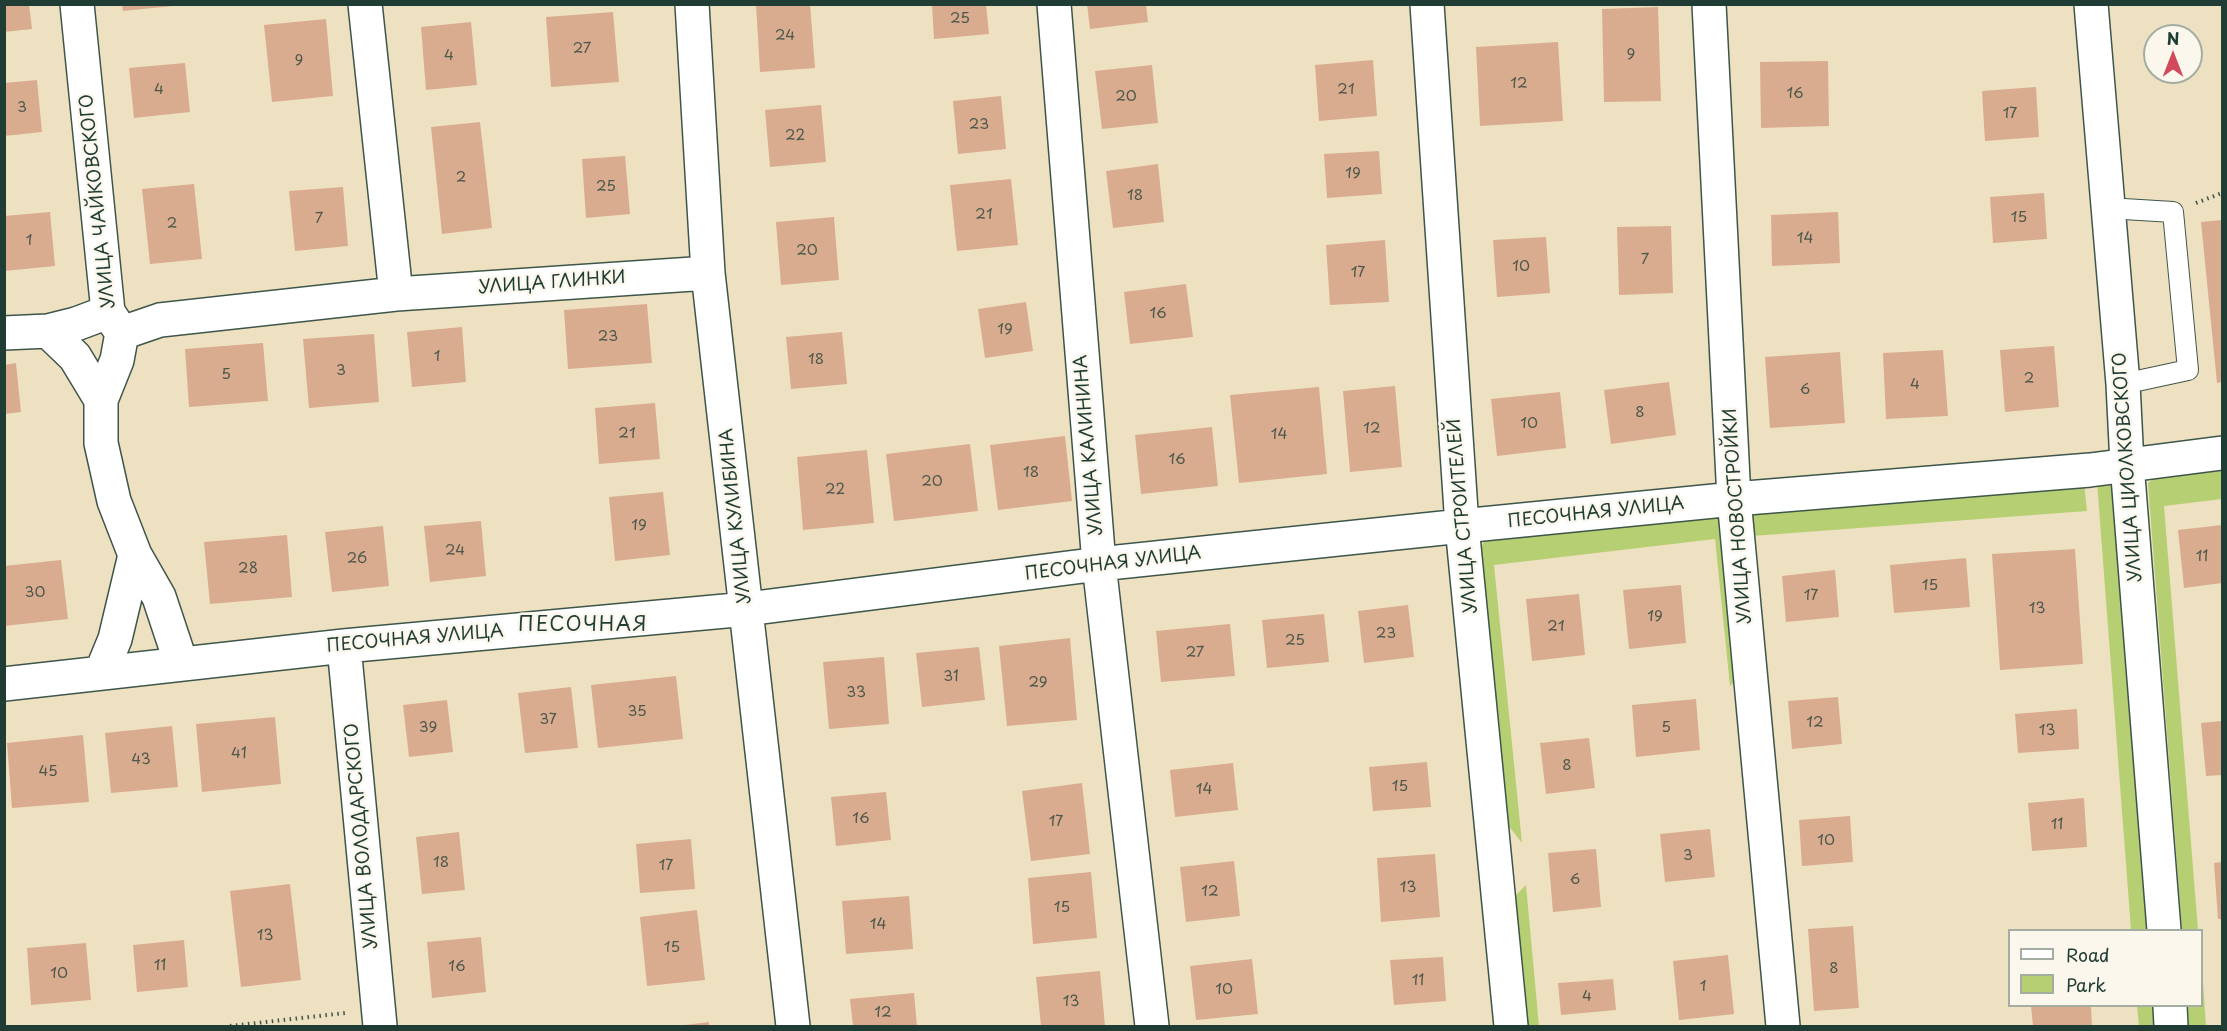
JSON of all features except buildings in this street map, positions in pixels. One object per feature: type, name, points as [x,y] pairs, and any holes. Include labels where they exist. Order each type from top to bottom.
[{"type":"street","name":"УЛИЦА ЧАЙКОВСКОГО","points":[[77,4],[115,322],[117,360],[101,400],[101,443],[111,489],[135,555],[159,597],[181,663]]},
{"type":"street","points":[[365,4],[396,294]]},
{"type":"street","name":"УЛИЦА КУЛИБИНА","points":[[692,4],[708,273],[793,1026]]},
{"type":"street","name":"УЛИЦА КАЛИНИНА","points":[[1054,4],[1099,564],[1152,1026]]},
{"type":"street","name":"УЛИЦА СТРОИТЕЛЕЙ","points":[[1427,4],[1462,526],[1511,1026]]},
{"type":"street","name":"УЛИЦА НОВОСТРОЙКИ","points":[[1709,4],[1734,500],[1784,1026]]},
{"type":"street","name":"УЛИЦА ЦИОЛКОВСКОГО","points":[[2091,4],[2123,384],[2127,464],[2164,929]]},
{"type":"street","name":"УЛИЦА ГЛИНКИ","points":[[4,333],[48,331],[76,324],[160,320],[396,294],[708,273]]},
{"type":"street","points":[[48,331],[75,357],[101,400]]},
{"type":"street","name":"ПЕСОЧНАЯ УЛИЦА","points":[[4,684],[344,646],[747,609],[1099,564],[1462,526],[2090,470],[2223,453]]},
{"type":"street","points":[[100,673],[115,639],[135,555]]},
{"type":"street","name":"УЛИЦА ВОЛОДАРСКОГО","points":[[344,646],[379,1018]]},
{"type":"street","points":[[2169,1007],[2171,1026]]},
{"type":"lane","points":[[2107,208],[2173,212],[2188,370],[2123,384]]},
{"type":"path","points":[[230,1026],[379,1018]]},
{"type":"green space","points":[[2222,466],[2222,499],[2164,506],[2198,929],[2182,929],[2148,483],[2160,474]]},
{"type":"green space","points":[[2084,482],[2087,511],[1752,536],[1748,510]]},
{"type":"green space","points":[[2097,482],[2108,484],[2115,489],[2149,929],[2131,929]]},
{"type":"green space","points":[[1714,513],[1726,525],[1739,678],[1730,686],[1715,539],[1494,565],[1522,843],[1497,811],[1479,552],[1487,535]]},
{"type":"green space","points":[[1526,885],[1539,1026],[1521,1026],[1511,900]]},
{"type":"green space","points":[[2203,982],[2206,1026],[2189,1026],[2188,1007],[2203,1007]]},
{"type":"green space","points":[[2137,1007],[2155,1007],[2157,1026],[2139,1026]]},
{"type":"district","name":"ПЕСОЧНАЯ","points":[[583,625]]}]
